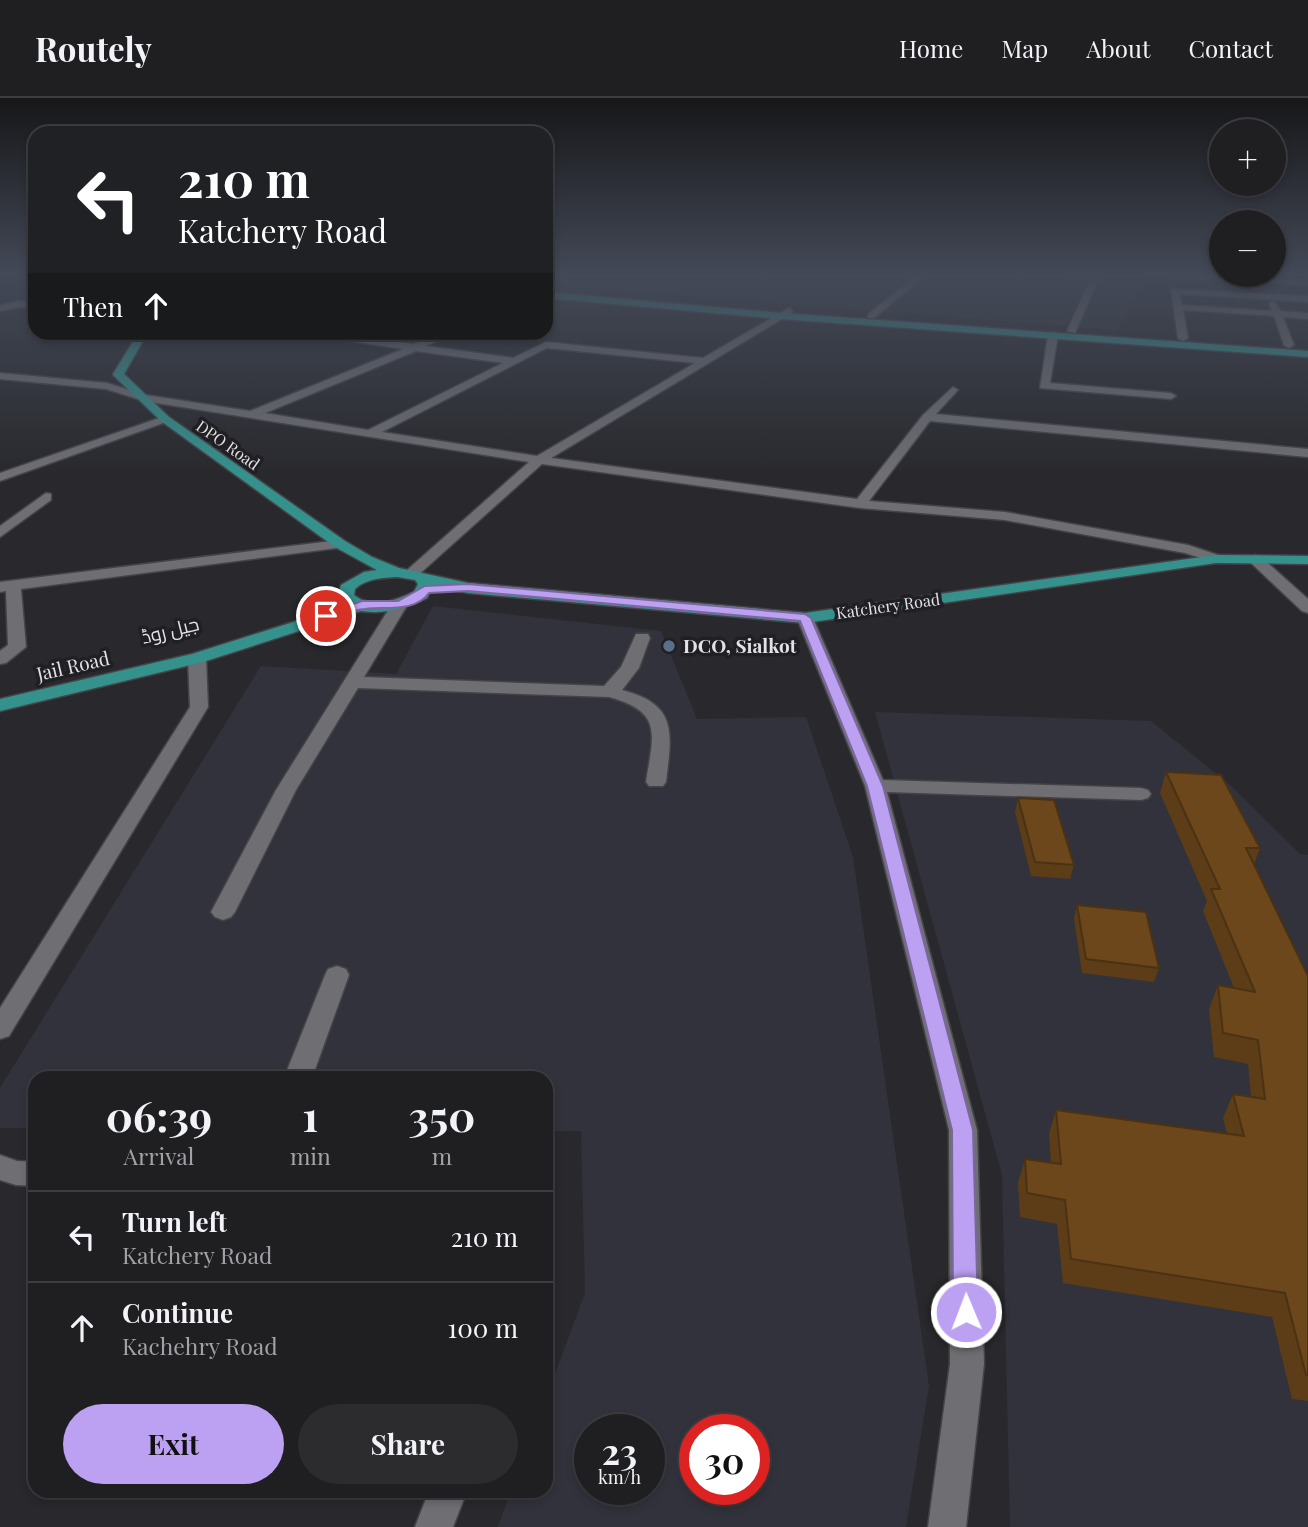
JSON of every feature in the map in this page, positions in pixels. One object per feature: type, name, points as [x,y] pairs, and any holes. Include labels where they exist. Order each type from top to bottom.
[{"type":"main road","name":"DPO Road","points":[[139,341],[118,374],[165,419],[341,544],[367,560],[414,578]]},
{"type":"main road","points":[[1129,341],[1308,354]]},
{"type":"main road","points":[[1224,341],[1308,347]]},
{"type":"main road","name":"Katchery Road","points":[[361,578],[414,578],[468,588],[805,618],[1216,559],[1308,560]]},
{"type":"main road","points":[[367,560],[361,578],[350,584],[346,596],[352,602],[362,605],[400,604],[421,595],[414,578]]},
{"type":"main road","name":"جیل روڈ","points":[[0,693],[256,630],[346,596]]},
{"type":"main road","name":"Jail Road","points":[[0,705],[197,659],[362,605]]},
{"type":"street","points":[[365,341],[514,361]]},
{"type":"street","points":[[249,415],[432,341]]},
{"type":"street","points":[[414,578],[539,460],[739,341]]},
{"type":"street","points":[[1052,341],[1044,386],[1171,396]]},
{"type":"street","points":[[1288,341],[1289,345]]},
{"type":"street","points":[[368,434],[537,348],[551,344],[705,361]]},
{"type":"street","points":[[0,376],[107,386],[144,398],[539,460],[860,504],[1005,516],[1188,549],[1216,559]]},
{"type":"street","points":[[860,504],[927,417],[953,390]]},
{"type":"street","points":[[927,417],[1308,453]]},
{"type":"street","points":[[0,478],[165,419]]},
{"type":"street","points":[[0,533],[46,497]]},
{"type":"street","points":[[0,659],[17,648],[7,586],[341,544]]},
{"type":"street","points":[[1255,559],[1308,608]]},
{"type":"street","points":[[223,912],[286,790],[400,604]]},
{"type":"street","points":[[805,618],[875,786],[962,1130],[967,1364],[947,1527]]},
{"type":"street","points":[[609,692],[631,670],[642,638]]},
{"type":"street","points":[[0,1029],[199,707],[197,659]]},
{"type":"street","points":[[354,682],[609,692],[632,697],[649,706],[659,717],[663,730],[656,782]]},
{"type":"street","points":[[875,786],[1141,794]]},
{"type":"street","points":[[301,1071],[337,975]]},
{"type":"street","points":[[0,1167],[28,1173]]},
{"type":"street","points":[[434,1527],[445,1498]]},
{"type":"shaded area","points":[[433,606],[661,631],[697,719],[806,717],[853,857],[929,1386],[906,1527],[498,1527],[508,1498],[553,1498],[553,1379],[585,1293],[581,1131],[553,1131],[553,1071],[28,1071],[28,1128],[0,1128],[0,1088],[261,666],[396,674]]},
{"type":"shaded area","points":[[875,712],[1151,721],[1229,784],[1300,854],[1308,855],[1308,1527],[1010,1527],[1002,1175]]},
{"type":"building","points":[[1166,772],[1221,775],[1260,848],[1246,848],[1308,976],[1308,1375],[1285,1293],[1071,1259],[1065,1200],[1027,1193],[1025,1159],[1061,1164],[1056,1110],[1244,1136],[1233,1094],[1265,1099],[1258,1040],[1223,1033],[1218,985],[1255,992],[1211,889],[1220,889]]},
{"type":"building","points":[[1018,798],[1054,800],[1074,865],[1035,862]]},
{"type":"building","points":[[1077,905],[1146,912],[1159,968],[1086,959]]},
{"type":"place","name":"DCO, Sialkot","points":[[669,646]]},
{"type":"route","points":[[326,616],[362,605],[374,607],[400,604],[421,595],[425,590],[468,588],[805,618],[875,786],[962,1130],[966,1312]]}]
